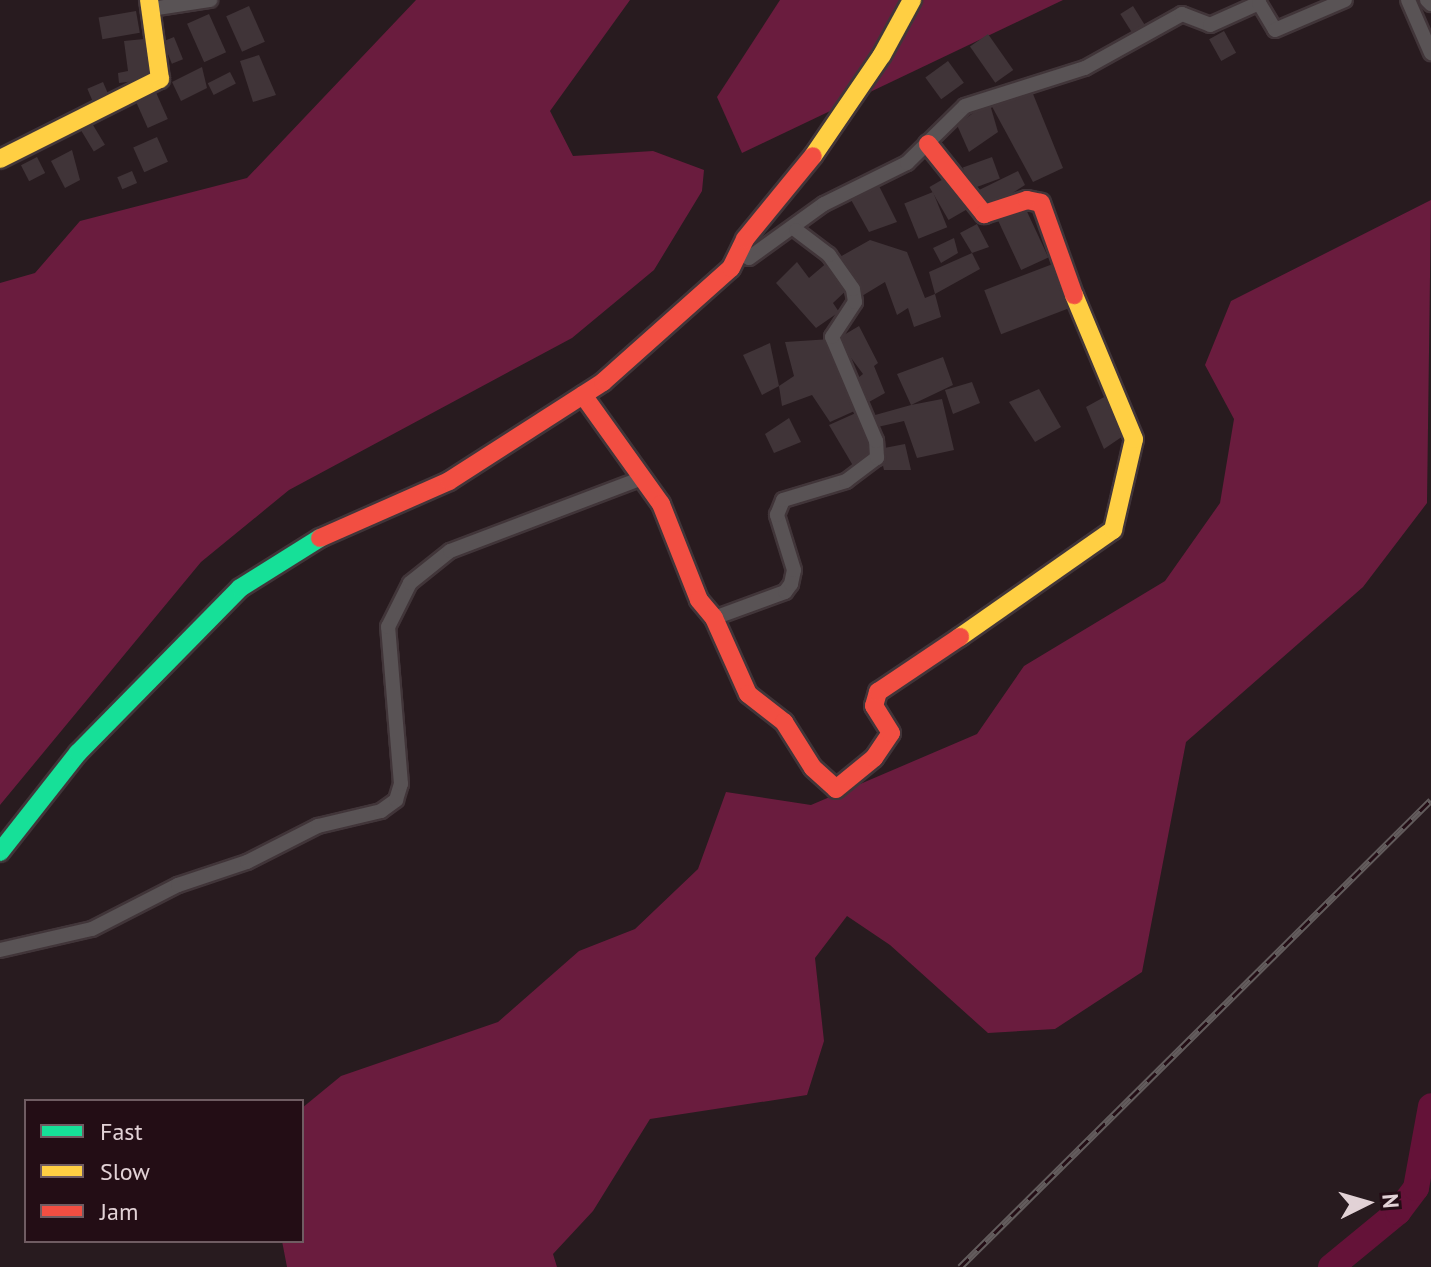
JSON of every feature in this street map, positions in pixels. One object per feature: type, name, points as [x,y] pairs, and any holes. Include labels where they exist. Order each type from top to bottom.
[{"type":"street","points":[[0,159],[160,79],[150,5],[210,0]]},
{"type":"street","points":[[0,852],[78,753],[260,572],[297,548],[449,481],[583,395],[731,268],[741,253],[745,239],[812,157],[882,55],[912,0]]},
{"type":"street","points":[[741,253],[749,258],[796,230],[824,204],[907,163],[928,144],[944,121],[965,106],[1085,68],[1182,14],[1210,25],[1259,3],[1275,30],[1345,0]]},
{"type":"street","points":[[1408,0],[1431,53]]},
{"type":"street","points":[[583,395],[661,504],[699,600],[714,618],[748,694],[784,722],[813,768],[836,789],[874,758],[891,733],[874,706],[878,692],[1113,530],[1134,432],[1089,338],[1048,218],[1034,199],[984,214],[928,144]]},
{"type":"street","points":[[714,618],[785,592],[791,584],[794,570],[777,515],[783,500],[846,481],[877,458],[876,441],[832,337],[855,302],[853,289],[829,255],[796,230]]},
{"type":"street","points":[[0,950],[92,929],[178,885],[247,862],[318,826],[381,811],[396,800],[401,784],[388,627],[410,583],[450,551],[642,478]]},
{"type":"shaded area","points":[[416,0],[630,0],[550,111],[573,156],[653,151],[704,170],[702,191],[654,270],[572,338],[289,490],[201,562],[0,805],[0,283],[35,273],[80,221],[247,178]]},
{"type":"shaded area","points":[[780,0],[1063,0],[742,153],[717,97]]},
{"type":"shaded area","points":[[1431,200],[1427,503],[1363,587],[1186,742],[1142,972],[1055,1029],[988,1033],[890,945],[847,916],[815,958],[824,1041],[807,1095],[650,1119],[593,1211],[553,1254],[557,1267],[287,1267],[282,1243],[304,1243],[304,1106],[341,1076],[498,1022],[579,951],[635,929],[698,869],[726,792],[811,805],[977,734],[1024,666],[1165,581],[1220,503],[1234,419],[1205,365],[1231,301]]},
{"type":"building","points":[[249,6],[265,42],[242,52],[226,16]]},
{"type":"building","points":[[1133,6],[1145,25],[1132,33],[1120,14]]},
{"type":"building","points":[[136,11],[140,33],[102,39],[99,18]]},
{"type":"building","points":[[209,14],[226,52],[204,62],[187,24]]},
{"type":"building","points":[[1224,31],[1236,53],[1221,61],[1209,39]]},
{"type":"building","points":[[988,34],[1013,70],[995,83],[970,47]]},
{"type":"building","points":[[174,37],[183,59],[172,64],[163,41]]},
{"type":"building","points":[[144,39],[150,79],[119,83],[118,73],[128,71],[124,41]]},
{"type":"building","points":[[259,55],[276,95],[253,102],[240,61]]},
{"type":"building","points":[[948,61],[964,83],[941,99],[925,77]]},
{"type":"building","points":[[202,67],[207,88],[181,101],[172,82]]},
{"type":"building","points":[[230,72],[236,84],[214,95],[208,83]]},
{"type":"building","points":[[103,82],[109,96],[93,102],[87,89]]},
{"type":"building","points":[[154,88],[168,119],[148,128],[134,97]]},
{"type":"building","points":[[1031,89],[1063,168],[1033,182],[989,101]]},
{"type":"building","points":[[989,101],[998,132],[969,152],[957,125]]},
{"type":"building","points":[[90,120],[105,145],[94,152],[79,127]]},
{"type":"building","points":[[157,137],[168,162],[144,172],[133,148]]},
{"type":"building","points":[[72,150],[80,180],[65,188],[51,161]]},
{"type":"building","points":[[37,157],[45,173],[29,181],[21,165]]},
{"type":"building","points":[[992,157],[1000,179],[971,189],[963,168]]},
{"type":"building","points":[[132,171],[137,183],[122,189],[117,177]]},
{"type":"building","points":[[1018,171],[1025,185],[988,209],[977,191]]},
{"type":"building","points":[[952,174],[971,207],[948,220],[929,187]]},
{"type":"building","points":[[878,184],[897,222],[869,232],[850,198]]},
{"type":"building","points":[[933,192],[947,227],[918,239],[904,204]]},
{"type":"building","points":[[1023,203],[1048,257],[1021,270],[996,216]]},
{"type":"building","points":[[977,224],[989,247],[972,253],[960,233]]},
{"type":"building","points":[[954,238],[958,253],[941,263],[933,248]]},
{"type":"building","points":[[870,240],[907,252],[925,298],[935,294],[941,317],[914,327],[908,308],[897,315],[885,282],[862,296],[838,258]]},
{"type":"building","points":[[972,253],[980,269],[935,294],[929,272]]},
{"type":"building","points":[[829,261],[850,287],[833,303],[839,312],[816,328],[776,283],[797,262],[809,278]]},
{"type":"building","points":[[1058,262],[1075,306],[1001,334],[984,290]]},
{"type":"building","points":[[859,326],[878,363],[874,366],[885,393],[869,402],[853,382],[863,374],[837,339]]},
{"type":"building","points":[[831,339],[859,409],[830,422],[812,395],[782,406],[779,386],[794,376],[785,342]]},
{"type":"building","points":[[770,343],[779,386],[762,395],[743,355]]},
{"type":"building","points":[[943,357],[953,385],[911,405],[897,374]]},
{"type":"building","points":[[972,382],[980,403],[953,414],[945,390]]},
{"type":"building","points":[[1039,389],[1061,427],[1035,442],[1009,402]]},
{"type":"building","points":[[1106,396],[1129,432],[1104,449],[1086,407]]},
{"type":"building","points":[[942,399],[954,450],[917,458],[904,421],[873,428],[868,417]]},
{"type":"building","points":[[858,412],[874,452],[855,469],[829,425]]},
{"type":"building","points":[[789,418],[801,442],[774,453],[765,434]]},
{"type":"building","points":[[905,444],[911,470],[884,470],[879,449]]},
{"type":"waterway","points":[[1331,1267],[1398,1212],[1416,1188],[1431,1106]]},
{"type":"railway","points":[[960,1267],[1431,800]]},
{"type":"traffic: fast","points":[[0,852],[78,753],[240,588],[320,538]]},
{"type":"traffic: slow","points":[[0,159],[160,79],[149,0]]},
{"type":"traffic: slow","points":[[813,156],[882,55],[912,0]]},
{"type":"traffic: slow","points":[[960,637],[1113,530],[1134,439],[1074,295]]},
{"type":"traffic: jam","points":[[928,144],[984,214],[1027,200],[1041,203],[1074,295]]},
{"type":"traffic: jam","points":[[320,538],[449,481],[603,382],[731,268],[745,239],[813,156]]},
{"type":"traffic: jam","points":[[583,395],[661,504],[699,600],[714,618],[748,694],[784,722],[813,768],[836,789],[874,758],[891,733],[874,706],[878,692],[960,637]]}]
